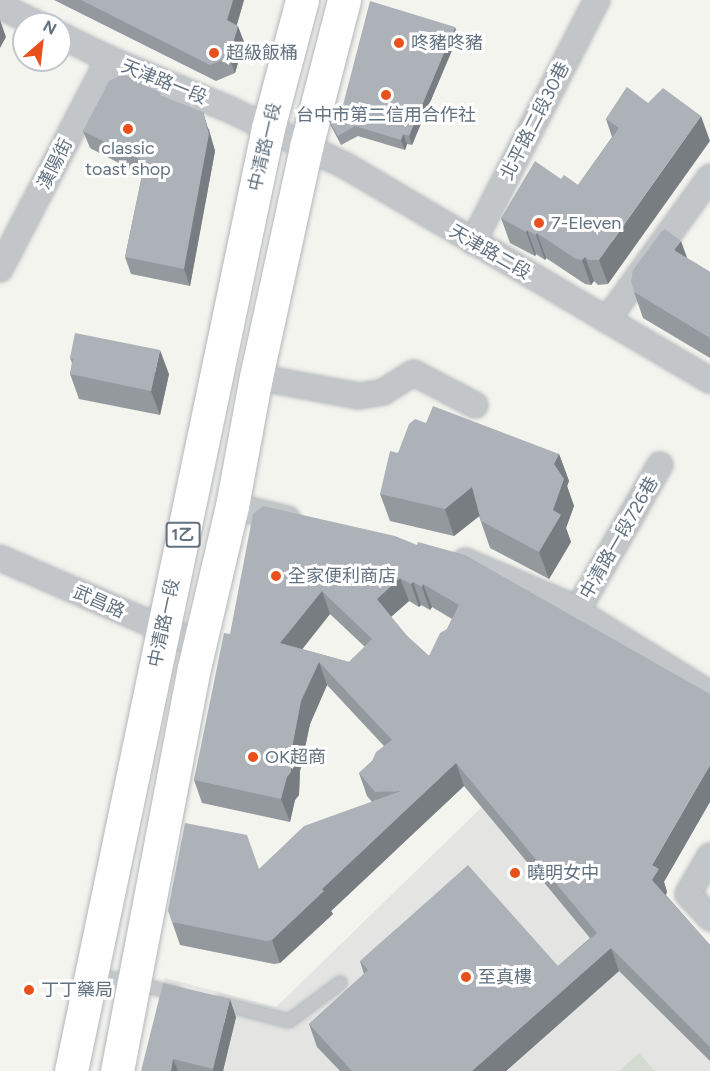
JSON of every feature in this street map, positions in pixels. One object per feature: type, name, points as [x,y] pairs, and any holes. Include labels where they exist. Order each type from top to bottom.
[{"type":"main road","name":"中清路一段","points":[[71,1071],[268,128],[303,0]]},
{"type":"main road","name":"1乙","points":[[117,1071],[136,983],[200,645],[232,506],[256,376],[306,147],[344,0]]},
{"type":"street","name":"北平路二段30巷","points":[[473,242],[597,0]]},
{"type":"street","name":"天津路一段","points":[[72,41],[268,128]]},
{"type":"street","name":"漢陽街","points":[[0,269],[109,59]]},
{"type":"street","name":"天津路二段","points":[[268,128],[346,166],[710,380]]},
{"type":"street","points":[[607,320],[710,177]]},
{"type":"street","points":[[256,376],[359,396],[383,392],[414,373],[475,405]]},
{"type":"street","name":"中清路一段726巷","points":[[577,611],[660,465]]},
{"type":"street","points":[[232,506],[314,524]]},
{"type":"street","name":"中清路一段726巷","points":[[438,554],[479,565],[577,611],[710,694]]},
{"type":"street","name":"武昌路","points":[[0,558],[200,645]]},
{"type":"street","points":[[710,856],[688,894],[710,918]]},
{"type":"lane","points":[[92,973],[289,1021],[340,983]]},
{"type":"shaded area","name":"曉明女中","points":[[521,769],[710,977],[710,1071],[147,1071],[165,978],[276,1007]]},
{"type":"shaded area","points":[[639,1053],[655,1071],[619,1071]]},
{"type":"building","points":[[81,0],[233,0],[227,20],[238,26],[229,57],[210,65]]},
{"type":"building","points":[[370,1],[455,27],[409,136],[403,134],[401,140],[355,126],[338,136],[327,117],[328,113],[343,105]]},
{"type":"building","points":[[123,74],[161,93],[160,95],[203,112],[209,134],[184,269],[125,257],[145,162],[83,131],[109,81]]},
{"type":"building","points":[[627,87],[648,103],[663,88],[701,116],[599,260],[589,260],[585,257],[582,260],[576,259],[537,233],[536,235],[527,230],[526,232],[501,218],[535,161],[561,179],[564,175],[578,185],[619,128],[606,119]]},
{"type":"building","points":[[665,229],[681,241],[674,250],[710,272],[710,338],[634,292],[631,281],[633,270]]},
{"type":"building","points":[[75,333],[160,350],[151,391],[70,374],[73,359],[70,358]]},
{"type":"building","points":[[433,406],[559,454],[554,464],[564,479],[553,510],[561,515],[539,552],[481,521],[472,487],[445,509],[380,494],[390,451],[398,453],[409,424],[415,419],[426,423]]},
{"type":"building","points":[[263,506],[395,536],[417,545],[418,542],[465,555],[710,694],[710,765],[652,865],[659,869],[652,880],[710,945],[710,1047],[611,948],[472,1071],[352,1071],[309,1024],[368,970],[360,961],[468,865],[558,966],[597,933],[456,763],[322,889],[324,891],[272,940],[266,941],[172,922],[168,910],[185,823],[247,835],[259,869],[304,826],[401,791],[375,792],[359,773],[372,761],[376,752],[392,740],[319,662],[301,701],[292,748],[291,772],[287,777],[281,799],[194,780],[224,633],[230,634],[253,514]],"holes":[[[400,578],[422,587],[423,584],[459,605],[447,629],[440,633],[429,656],[407,636],[377,599]],[[322,591],[372,639],[349,662],[280,643]]]},
{"type":"building","points":[[163,983],[230,999],[213,1069],[173,1059],[171,1071],[141,1071]]},
{"type":"place","name":"咚豬咚豬","points":[[399,43]]},
{"type":"place","name":"超級飯桶","points":[[214,53]]},
{"type":"place","name":"台中市第二信用合作社","points":[[386,95]]},
{"type":"place","name":"classic toast shop","points":[[128,129]]},
{"type":"place","name":"7-Eleven","points":[[539,223]]},
{"type":"place","name":"全家便利商店","points":[[276,576]]},
{"type":"place","name":"OK超商","points":[[253,757]]},
{"type":"place","name":"曉明女中","points":[[515,873]]},
{"type":"place","name":"至真樓","points":[[466,977]]},
{"type":"place","name":"丁丁藥局","points":[[29,990]]}]
